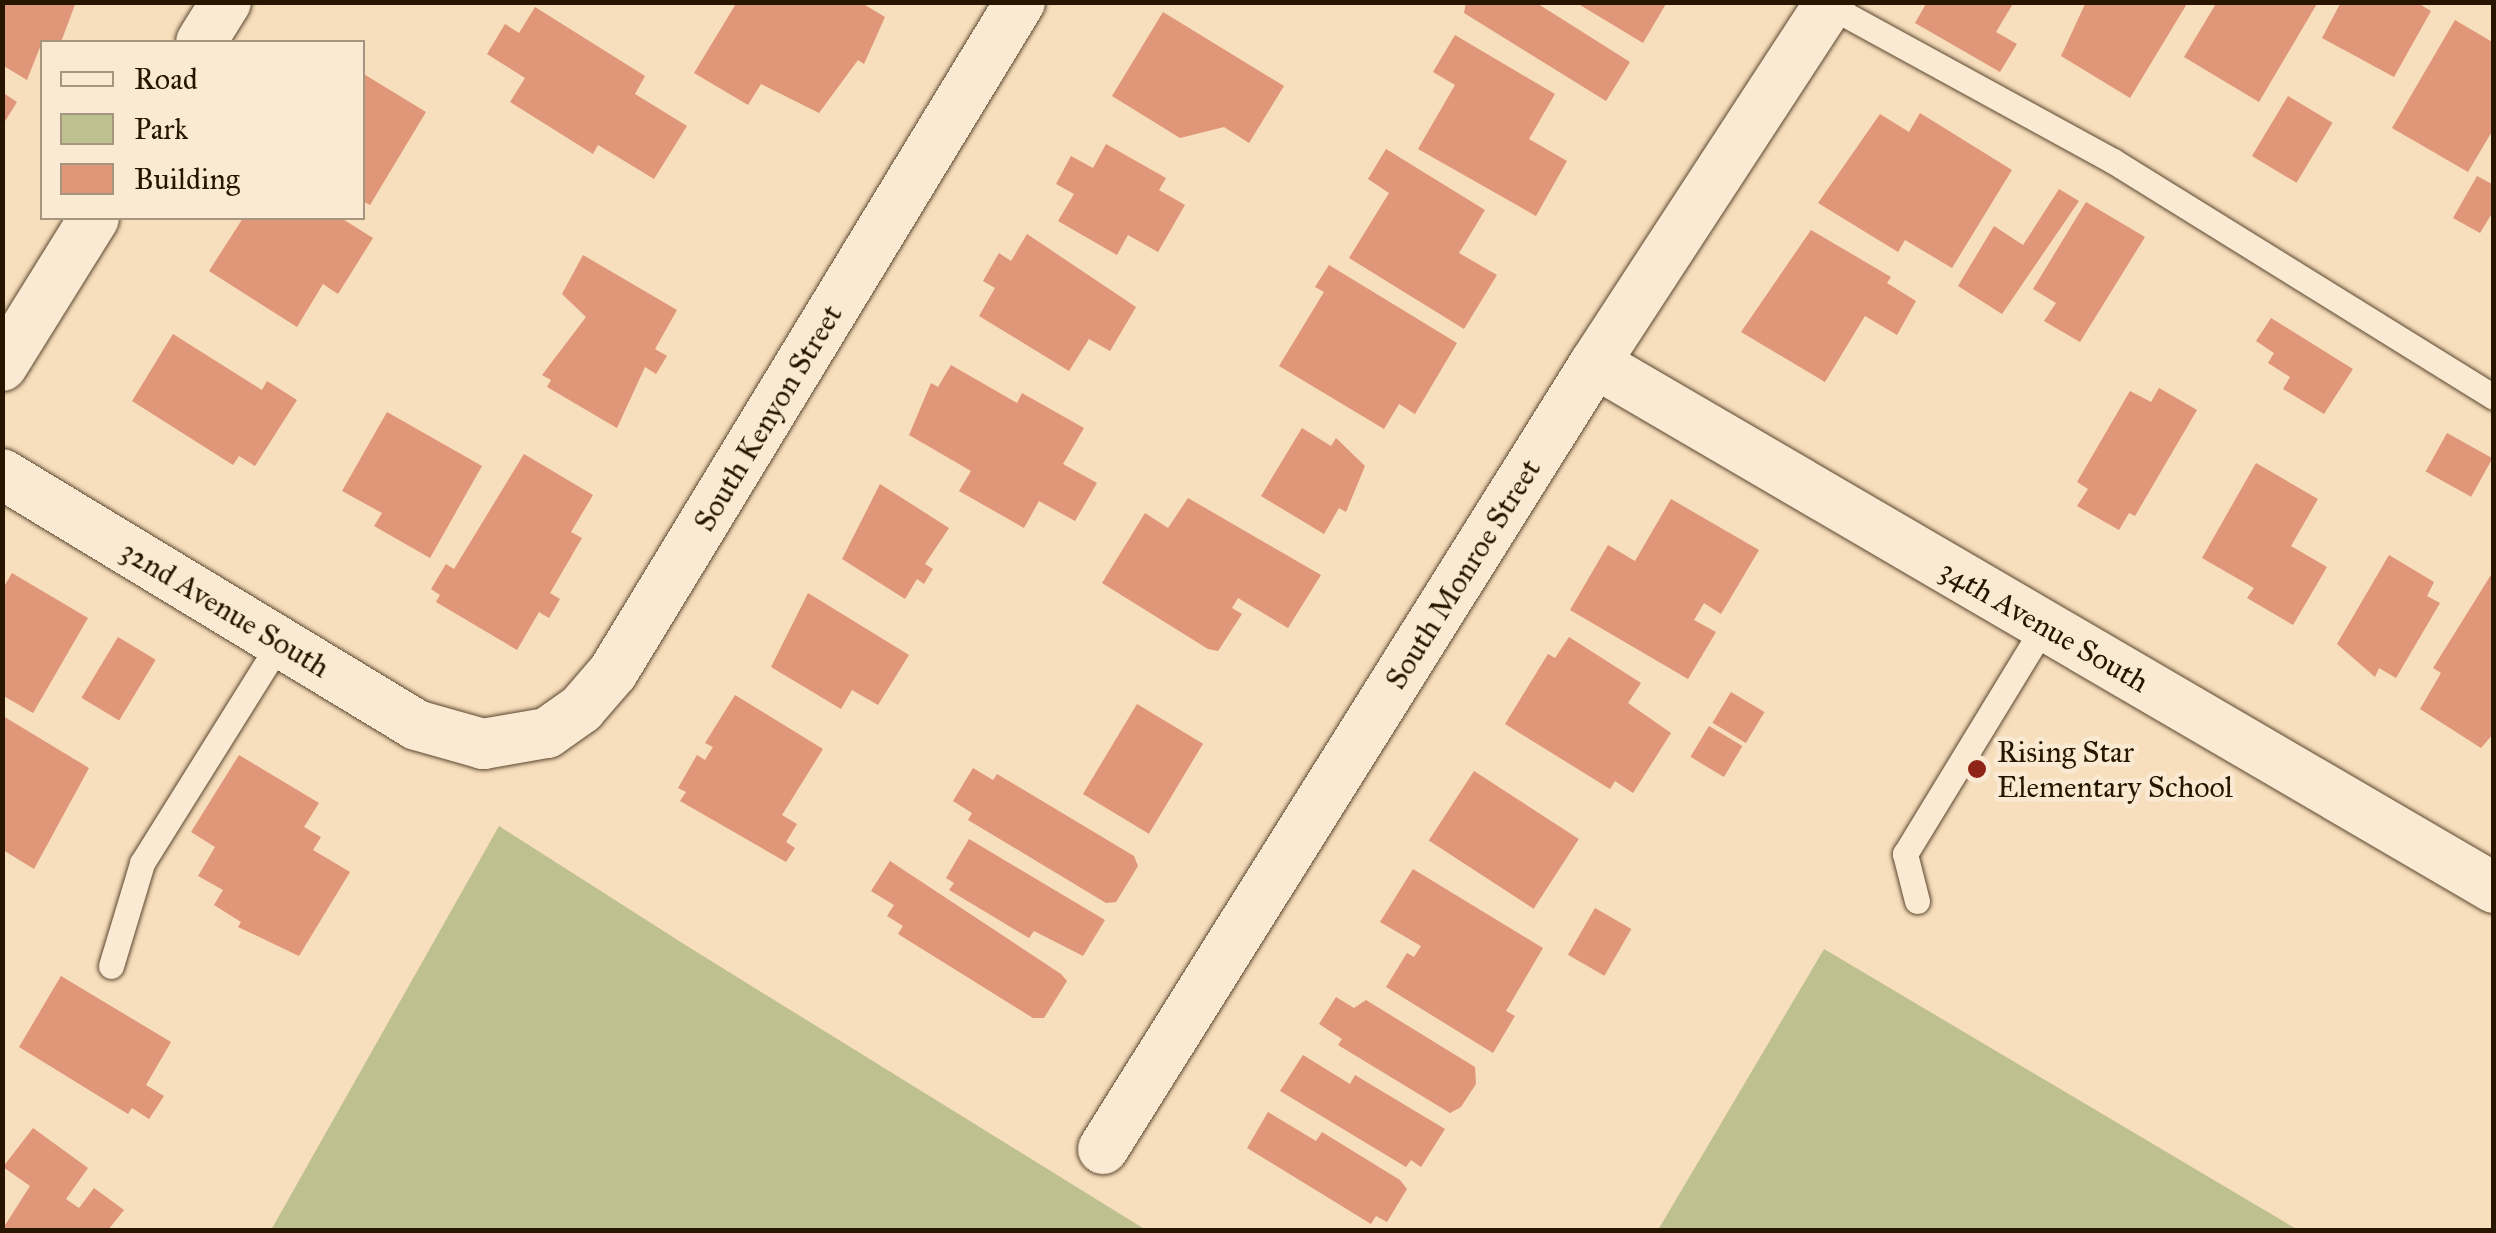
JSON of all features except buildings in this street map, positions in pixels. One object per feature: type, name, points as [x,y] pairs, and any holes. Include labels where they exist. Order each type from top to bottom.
[{"type":"street","points":[[202,40],[226,2]]},
{"type":"street","name":"South Kenyon Street","points":[[451,738],[518,742],[547,733],[581,709],[614,672],[1020,2]]},
{"type":"street","name":"South Monroe Street","points":[[1103,1149],[1595,363],[1829,4]]},
{"type":"street","points":[[2,366],[93,220]]},
{"type":"street","name":"34th Avenue South","points":[[1595,363],[2494,888]]},
{"type":"street","name":"32nd Avenue South","points":[[2,474],[416,725],[451,738]]},
{"type":"lane","points":[[1829,4],[2114,161],[2494,396]]},
{"type":"lane","points":[[1918,901],[1906,854],[2044,626]]},
{"type":"lane","points":[[111,966],[142,862],[280,642]]},
{"type":"green space","points":[[499,826],[687,946],[1146,1230],[271,1230]]},
{"type":"green space","points":[[1824,949],[2298,1230],[1658,1230]]},
{"type":"place","name":"Rising Star Elementary School","points":[[1977,769]]}]
